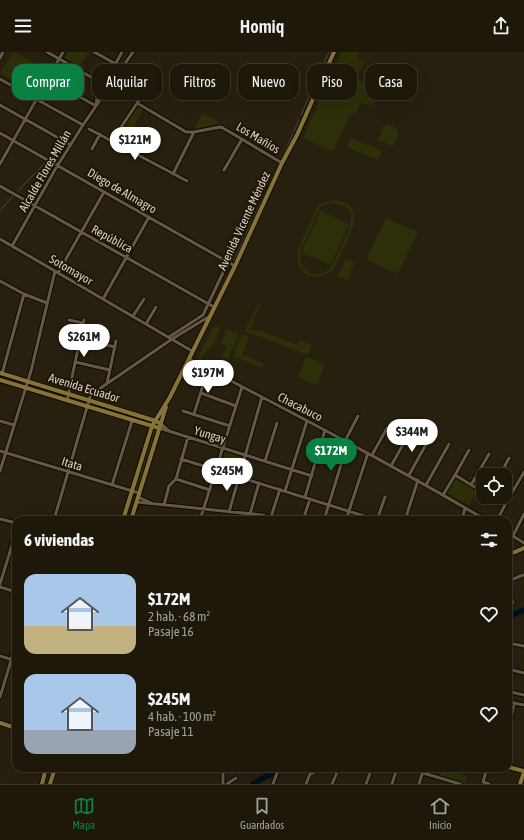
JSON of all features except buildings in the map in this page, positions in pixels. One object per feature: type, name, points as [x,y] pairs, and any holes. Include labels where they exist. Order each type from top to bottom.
[{"type":"main road","name":"Avenida Vicente Méndez","points":[[152,426],[170,397],[235,266],[282,163],[297,135],[334,52]]},
{"type":"main road","name":"Avenida Ecuador","points":[[1,373],[156,421],[160,426]]},
{"type":"main road","name":"Avenida Ecuador","points":[[0,380],[152,426],[160,426]]},
{"type":"main road","name":"Avenida Vicente Méndez","points":[[132,516],[170,397]]},
{"type":"main road","points":[[124,516],[152,426]]},
{"type":"main road","points":[[512,553],[524,548]]},
{"type":"main road","points":[[0,723],[12,727]]},
{"type":"main road","points":[[512,768],[524,771],[520,784]]},
{"type":"main road","points":[[45,772],[42,783],[50,784],[54,772]]},
{"type":"street","points":[[47,52],[92,78]]},
{"type":"street","points":[[56,64],[63,52]]},
{"type":"street","points":[[94,52],[116,64]]},
{"type":"street","name":"Alcalde Flores Millán","points":[[116,64],[122,52]]},
{"type":"street","name":"Alcalde Flores Millán","points":[[12,246],[82,125],[133,52]]},
{"type":"street","points":[[0,58],[2,53]]},
{"type":"street","points":[[0,78],[12,85]]},
{"type":"street","points":[[84,99],[96,106]]},
{"type":"street","points":[[0,164],[35,100]]},
{"type":"street","points":[[38,100],[82,125]]},
{"type":"street","name":"Alcalde Flores Millán","points":[[96,100],[96,106]]},
{"type":"street","points":[[112,141],[139,100]]},
{"type":"street","name":"Los Mañíos","points":[[137,103],[186,132],[220,127],[282,163]]},
{"type":"street","points":[[0,105],[71,145]]},
{"type":"street","points":[[89,129],[187,181]]},
{"type":"street","name":"Diego de Almagro","points":[[0,132],[235,266]]},
{"type":"street","points":[[174,174],[194,132]]},
{"type":"street","points":[[92,149],[100,134]]},
{"type":"street","points":[[224,170],[242,139]]},
{"type":"street","name":"República","points":[[0,186],[214,307]]},
{"type":"street","points":[[0,471],[31,372],[47,303],[57,272],[104,192]]},
{"type":"street","points":[[103,299],[149,217]]},
{"type":"street","name":"Sotomayor","points":[[0,239],[192,351]]},
{"type":"street","points":[[168,337],[203,315],[228,262]]},
{"type":"street","points":[[0,281],[24,294],[47,303]]},
{"type":"street","points":[[1,373],[24,294]]},
{"type":"street","points":[[134,316],[144,299]]},
{"type":"street","points":[[146,324],[156,306]]},
{"type":"street","points":[[55,516],[89,400],[94,392],[172,339],[210,316]]},
{"type":"street","points":[[67,400],[84,322],[69,320]]},
{"type":"street","points":[[80,338],[115,347]]},
{"type":"street","points":[[107,383],[116,341]]},
{"type":"street","points":[[63,342],[79,346]]},
{"type":"street","name":"Chacabuco","points":[[189,359],[326,430],[418,480],[479,516]]},
{"type":"street","points":[[75,362],[110,370]]},
{"type":"street","points":[[194,414],[208,369]]},
{"type":"street","points":[[201,516],[242,387]]},
{"type":"street","points":[[201,393],[236,406]]},
{"type":"street","points":[[229,512],[262,397]]},
{"type":"street","points":[[183,411],[230,426]]},
{"type":"street","points":[[325,516],[347,442],[358,416]]},
{"type":"street","points":[[112,485],[132,420]]},
{"type":"street","points":[[0,421],[14,425]]},
{"type":"street","points":[[285,491],[307,421]]},
{"type":"street","points":[[265,461],[277,423]]},
{"type":"street","name":"Yungay","points":[[160,426],[169,431],[312,476]]},
{"type":"street","points":[[372,455],[387,428]]},
{"type":"street","points":[[305,497],[326,430]]},
{"type":"street","points":[[392,466],[410,432]]},
{"type":"street","points":[[164,505],[169,486],[176,479],[188,437]]},
{"type":"street","points":[[409,475],[429,439]]},
{"type":"street","points":[[426,485],[449,444]]},
{"type":"street","points":[[444,495],[469,450]]},
{"type":"street","name":"Itata","points":[[0,451],[132,491],[152,504]]},
{"type":"street","points":[[347,516],[368,453]]},
{"type":"street","points":[[471,485],[488,454]]},
{"type":"street","points":[[504,468],[509,458]]},
{"type":"street","points":[[181,459],[366,516]]},
{"type":"street","points":[[499,516],[524,472]]},
{"type":"street","points":[[455,475],[476,488]]},
{"type":"street","points":[[176,479],[210,490]]},
{"type":"street","points":[[406,516],[418,480]]},
{"type":"street","points":[[250,514],[259,483]]},
{"type":"street","points":[[271,516],[280,489]]},
{"type":"street","points":[[379,516],[385,497]]},
{"type":"street","points":[[304,516],[310,499]]},
{"type":"street","points":[[137,502],[258,516]]},
{"type":"street","points":[[463,516],[465,508]]},
{"type":"street","points":[[524,514],[513,536],[524,542]]},
{"type":"street","points":[[0,518],[12,522]]},
{"type":"street","points":[[0,584],[12,545]]},
{"type":"street","points":[[512,579],[523,575]]},
{"type":"street","points":[[0,587],[12,591]]},
{"type":"street","points":[[512,644],[524,646]]},
{"type":"street","points":[[0,656],[11,659]]},
{"type":"street","points":[[0,697],[12,656]]},
{"type":"street","points":[[512,670],[524,673]]},
{"type":"street","points":[[512,692],[524,695]]},
{"type":"street","points":[[512,714],[514,703],[524,706]]},
{"type":"street","points":[[223,772],[223,784]]},
{"type":"street","points":[[273,784],[277,772]]},
{"type":"street","points":[[306,784],[310,774],[315,772]]},
{"type":"street","points":[[332,784],[338,772]]},
{"type":"street","points":[[366,784],[370,772]]},
{"type":"street","points":[[392,784],[396,772]]},
{"type":"street","points":[[486,772],[483,782],[489,784]]},
{"type":"street","points":[[420,784],[423,773],[460,784]]},
{"type":"street","points":[[227,784],[236,778]]},
{"type":"green space","points":[[13,52],[36,64],[12,64],[12,80],[0,73]]},
{"type":"green space","points":[[68,52],[88,52],[81,64],[76,64],[65,58]]},
{"type":"green space","points":[[341,52],[359,52],[357,58],[365,62],[360,71],[357,71],[357,64],[341,64],[337,62]]},
{"type":"green space","points":[[357,79],[365,83],[365,100],[375,100],[372,107],[361,102],[357,112],[353,113],[349,117],[333,151],[303,138],[320,100],[357,100]]},
{"type":"green space","points":[[137,105],[143,109],[124,145],[114,139]]},
{"type":"green space","points":[[203,113],[221,123],[194,129]]},
{"type":"green space","points":[[386,125],[396,128],[398,132],[398,137],[393,145],[389,145],[378,140],[383,127]]},
{"type":"green space","points":[[351,138],[382,151],[378,160],[347,147]]},
{"type":"green space","points":[[333,200],[343,202],[353,210],[354,222],[343,250],[332,271],[325,275],[312,276],[306,274],[299,265],[298,250],[317,207]],"holes":[[[333,203],[342,205],[350,213],[350,225],[330,269],[318,274],[308,272],[302,264],[300,258],[301,251],[319,209],[322,206]]]},
{"type":"green space","points":[[320,211],[349,224],[331,265],[302,253]]},
{"type":"green space","points":[[386,218],[418,232],[398,274],[366,259]]},
{"type":"green space","points":[[346,259],[355,263],[347,280],[338,276]]},
{"type":"green space","points":[[258,304],[260,305],[250,329],[258,332],[259,330],[298,345],[300,341],[312,345],[308,355],[245,331]]},
{"type":"green space","points":[[213,327],[221,327],[210,351],[207,349],[201,360],[198,358]]},
{"type":"green space","points":[[227,329],[237,333],[238,335],[228,359],[222,357],[227,346],[221,343]]},
{"type":"green space","points":[[242,334],[249,337],[242,355],[264,364],[262,368],[233,356]]},
{"type":"green space","points":[[306,357],[325,364],[317,385],[298,377]]},
{"type":"green space","points":[[153,429],[157,430],[139,490],[135,489]]},
{"type":"green space","points":[[225,452],[239,456],[234,472],[220,468]]},
{"type":"green space","points":[[456,477],[476,489],[469,505],[447,493]]},
{"type":"green space","points":[[440,772],[454,772],[467,776],[465,784],[439,776]]},
{"type":"waterway","points":[[301,115],[329,52]]},
{"type":"waterway","points":[[294,131],[299,120]]},
{"type":"waterway","points":[[282,158],[293,134]]},
{"type":"waterway","points":[[18,191],[46,162]]},
{"type":"waterway","points":[[234,260],[279,164]]},
{"type":"waterway","points":[[0,211],[13,196]]},
{"type":"waterway","points":[[512,615],[524,610]]},
{"type":"waterway","points":[[253,784],[276,772]]}]
